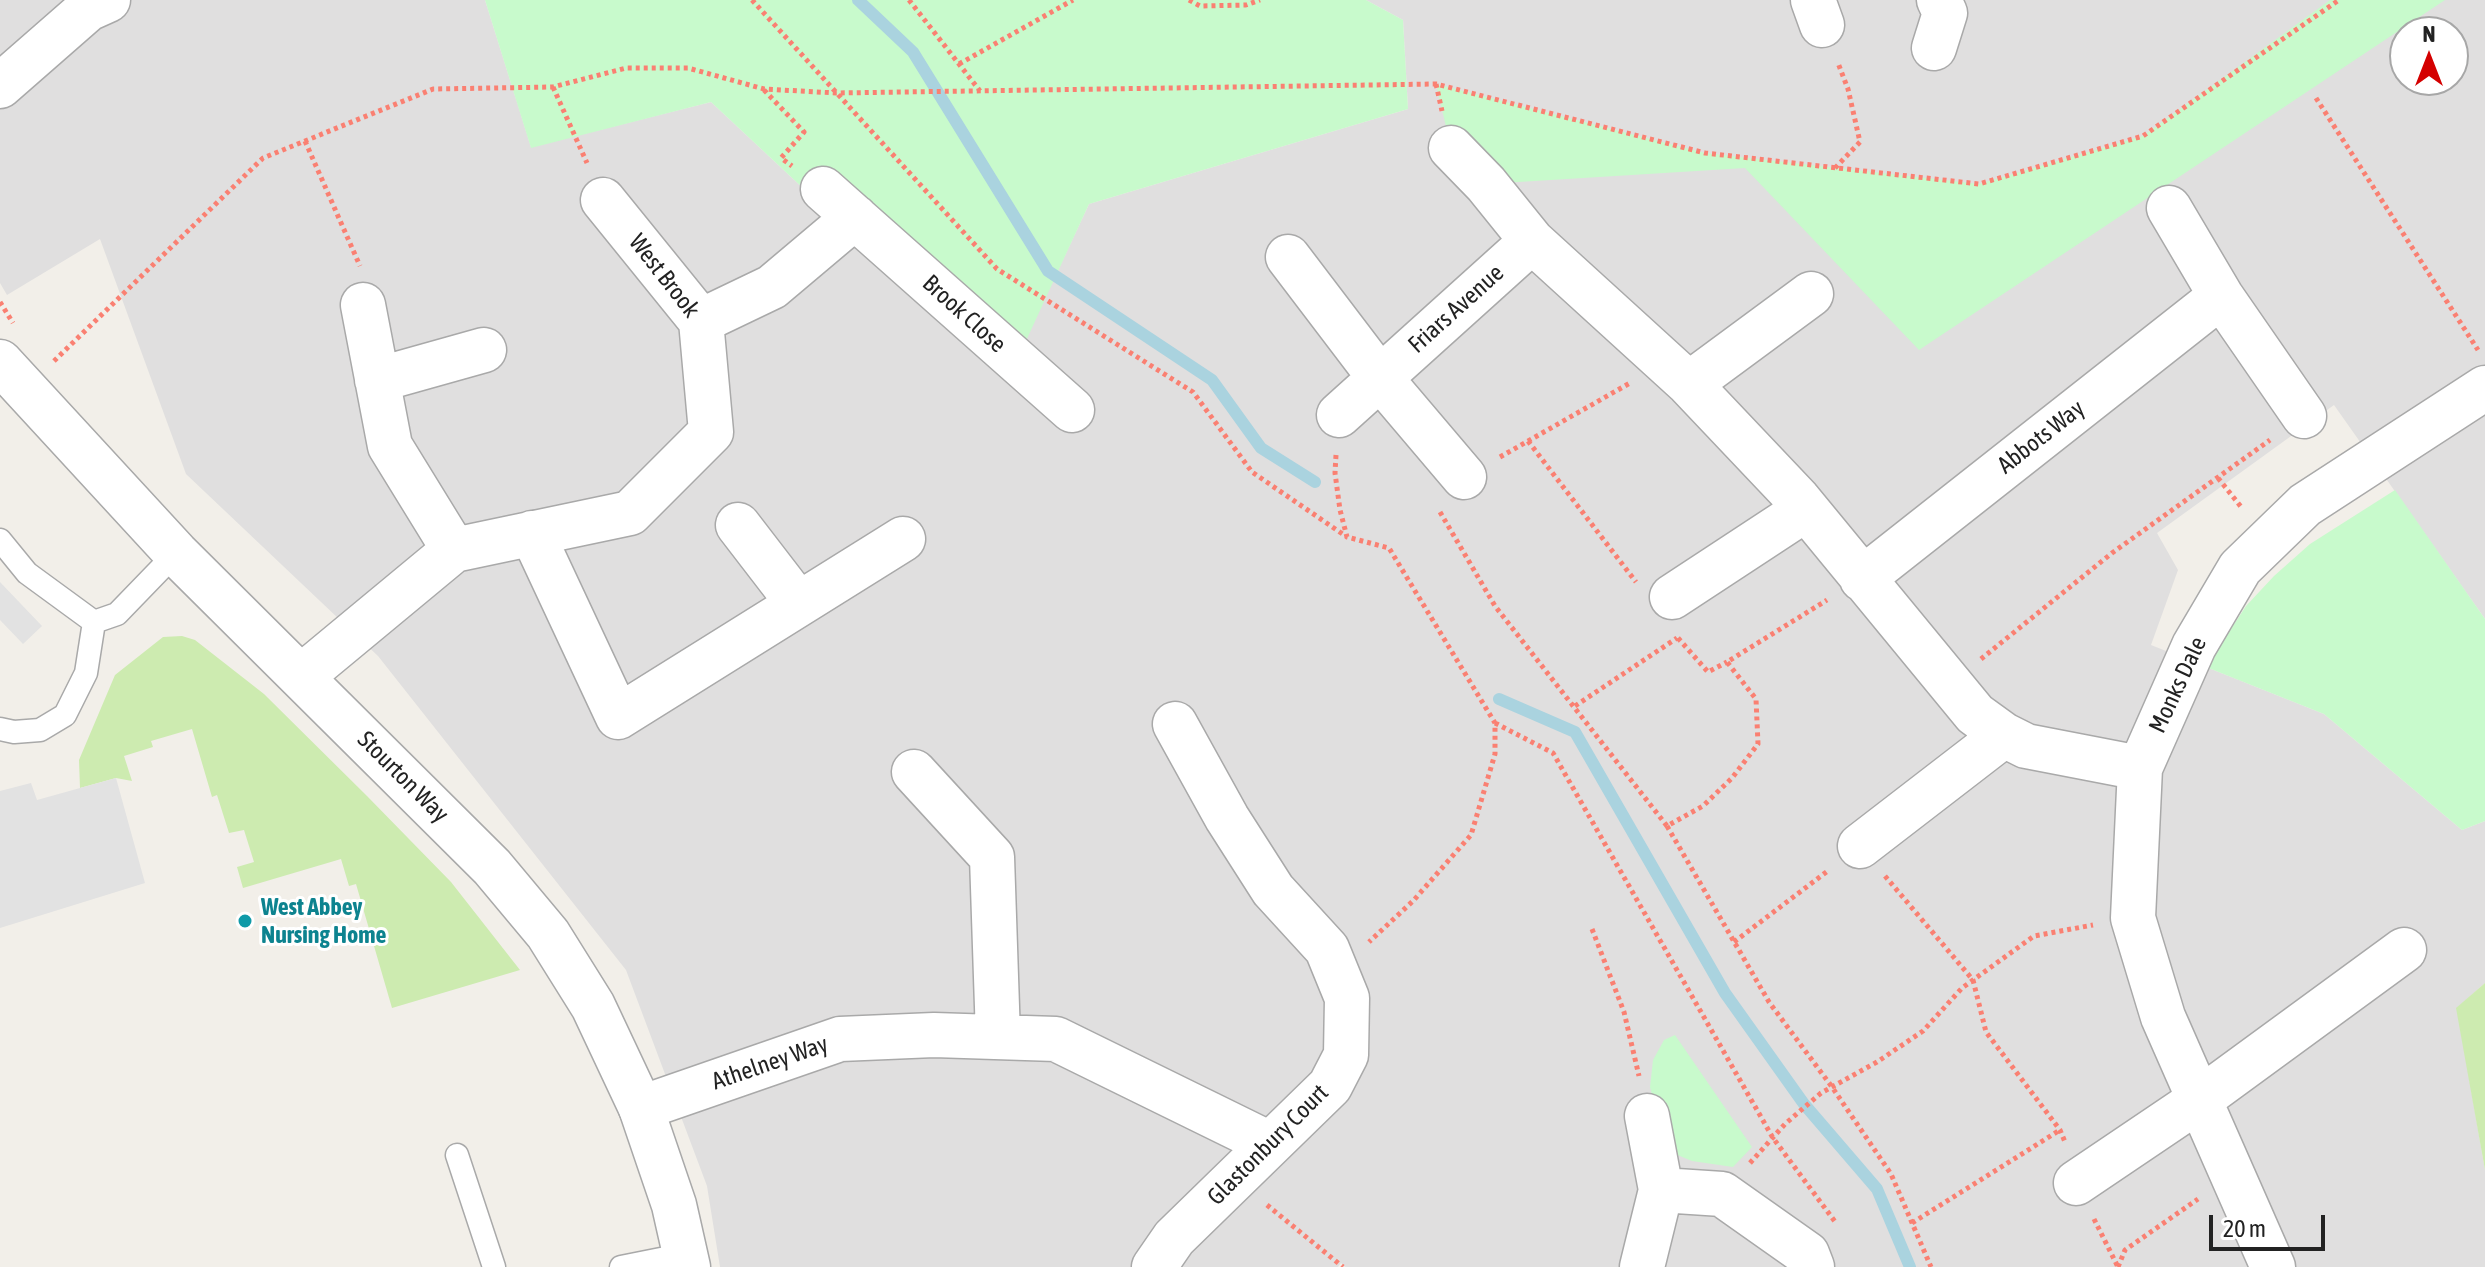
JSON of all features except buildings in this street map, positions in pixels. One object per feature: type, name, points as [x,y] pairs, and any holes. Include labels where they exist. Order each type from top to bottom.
[{"type":"street","points":[[0,86],[88,9],[108,0]]},
{"type":"street","points":[[1934,48],[1945,13],[1939,0]]},
{"type":"street","points":[[1451,148],[1486,184],[1532,241],[1678,373],[1806,509],[1975,714],[2026,746],[2140,768]]},
{"type":"street","name":"Brook Close","points":[[823,189],[1072,410]]},
{"type":"street","name":"West Brook","points":[[302,676],[454,550],[630,513],[711,432],[701,321],[603,200]]},
{"type":"street","points":[[2169,208],[2221,296],[2304,416]]},
{"type":"street","points":[[701,321],[772,287],[855,217]]},
{"type":"street","name":"Friars Avenue","points":[[1339,415],[1532,241]]},
{"type":"street","points":[[1288,257],[1380,378],[1464,477]]},
{"type":"street","points":[[1678,373],[1811,294]]},
{"type":"street","name":"Abbots Way","points":[[1862,579],[2221,296]]},
{"type":"street","points":[[363,305],[390,446],[454,550]]},
{"type":"street","points":[[377,380],[484,350]]},
{"type":"street","name":"Stourton Way","points":[[0,362],[176,553],[492,867],[548,934],[593,1006],[641,1108],[674,1205],[687,1261]]},
{"type":"street","name":"Monks Dale","points":[[2273,1267],[2163,1017],[2133,918],[2140,768],[2194,646],[2240,568],[2305,505],[2485,383]]},
{"type":"street","points":[[1665,612],[1806,509]]},
{"type":"street","points":[[738,525],[798,603]]},
{"type":"street","points":[[532,533],[618,717],[903,539]]},
{"type":"street","name":"Glastonbury Court","points":[[1154,1267],[1174,1238],[1330,1086],[1346,1055],[1347,998],[1327,949],[1273,890],[1227,818],[1175,724]]},
{"type":"street","points":[[1860,846],[2004,735]]},
{"type":"street","points":[[914,772],[992,857],[998,1037]]},
{"type":"street","points":[[2076,1183],[2199,1100],[2404,950]]},
{"type":"street","name":"Athelney Way","points":[[641,1108],[840,1039],[934,1035],[1056,1039],[1270,1144]]},
{"type":"street","points":[[1642,1267],[1661,1190],[1647,1116]]},
{"type":"street","points":[[1661,1190],[1722,1194],[1807,1254],[1812,1267]]},
{"type":"lane","points":[[0,540],[27,573],[94,622]]},
{"type":"lane","points":[[94,622],[117,614],[176,553]]},
{"type":"lane","points":[[0,729],[14,732],[40,730],[65,715],[86,673],[94,622]]},
{"type":"lane","points":[[457,1155],[494,1267]]},
{"type":"lane","points":[[621,1267],[687,1261]]},
{"type":"path","points":[[752,0],[997,269],[1193,392],[1252,472],[1347,537],[1389,548],[1495,723],[1495,754],[1471,835],[1413,901],[1337,972]]},
{"type":"path","points":[[909,0],[980,91]]},
{"type":"path","points":[[1057,0],[1061,7]]},
{"type":"path","points":[[959,64],[1073,0]]},
{"type":"path","points":[[1189,0],[1200,6],[1246,5],[1260,0]]},
{"type":"path","points":[[43,371],[263,158],[433,89],[553,87],[626,68],[688,68],[764,89],[836,93],[1436,84],[1705,153],[1979,184],[2143,136],[2339,0]]},
{"type":"path","points":[[1817,13],[1848,89],[1860,142],[1834,168]]},
{"type":"path","points":[[553,87],[603,200]]},
{"type":"path","points":[[764,89],[804,132],[781,158],[823,189]]},
{"type":"path","points":[[2316,98],[2485,383]]},
{"type":"path","points":[[305,141],[367,283],[363,305]]},
{"type":"path","points":[[1678,373],[1528,441],[1464,477],[1433,500],[1495,606],[1667,826],[1769,1002],[1891,1174],[1931,1267]]},
{"type":"path","points":[[1985,656],[2112,553],[2304,416]]},
{"type":"path","points":[[1528,441],[1665,612],[1708,672],[1862,579]]},
{"type":"path","points":[[1335,473],[1347,537]]},
{"type":"path","points":[[1575,706],[1665,612]]},
{"type":"path","points":[[1667,826],[1703,806],[1732,778],[1758,744],[1756,699],[1727,662]]},
{"type":"path","points":[[1495,723],[1553,753],[1773,1138],[1834,1217],[1839,1230]]},
{"type":"path","points":[[1734,942],[1860,846],[1973,980],[1986,1032],[2060,1130],[2076,1183],[2118,1267]]},
{"type":"path","points":[[1722,1194],[1785,1124],[1821,1093],[1877,1062],[1923,1031],[1973,980],[2034,936],[2133,918]]},
{"type":"path","points":[[1592,929],[1624,1012],[1647,1116]]},
{"type":"path","points":[[1912,1223],[2060,1130]]},
{"type":"path","points":[[2118,1267],[2125,1250],[2232,1175]]},
{"type":"path","points":[[1235,1179],[1343,1267]]},
{"type":"shaded area","points":[[0,0],[485,0],[531,147],[711,102],[1007,379],[1089,204],[1408,109],[1403,20],[1366,0],[2485,0],[2485,619],[2334,405],[2157,533],[2178,570],[2151,645],[2324,714],[2462,830],[2485,821],[2485,983],[2457,1008],[2485,1170],[2485,1267],[1345,1267],[1341,1263],[1338,1267],[720,1267],[707,1186],[626,970],[378,656],[186,474],[100,239],[7,295],[0,283]]},
{"type":"shaded area","points":[[0,582],[42,626],[23,644],[0,620]]},
{"type":"shaded area","points":[[116,778],[145,883],[0,928],[0,791],[31,783],[37,800]]},
{"type":"green space","points":[[485,0],[1366,0],[1403,20],[1408,109],[1089,204],[1008,380],[711,102],[531,148]]},
{"type":"green space","points":[[2330,0],[2445,0],[2421,16],[2389,16],[2389,37],[1919,350],[1745,168],[1486,184],[1451,148],[1436,84],[1705,153],[1979,184],[2143,136]]},
{"type":"green space","points":[[2395,490],[2485,619],[2485,821],[2462,830],[2324,714],[2206,667],[2246,606],[2274,576],[2310,544]]},
{"type":"green space","points":[[182,636],[195,640],[264,694],[451,882],[520,970],[392,1008],[356,884],[349,886],[341,859],[243,888],[237,867],[254,862],[244,830],[229,833],[217,795],[212,797],[192,729],[151,741],[153,747],[124,756],[132,781],[116,778],[80,788],[79,760],[115,675],[163,637]]},
{"type":"green space","points":[[2485,983],[2485,1170],[2456,1008]]},
{"type":"green space","points":[[1675,1035],[1752,1147],[1733,1167],[1692,1161],[1675,1154],[1657,1114],[1650,1087],[1653,1060],[1664,1040]]},
{"type":"waterway","points":[[858,0],[913,52],[1048,271],[1212,380],[1261,448],[1315,482]]},
{"type":"waterway","points":[[1499,699],[1575,732],[1725,993],[1804,1104],[1877,1189],[1910,1267]]},
{"type":"place","name":"West Abbey Nursing Home","points":[[245,921]]}]
